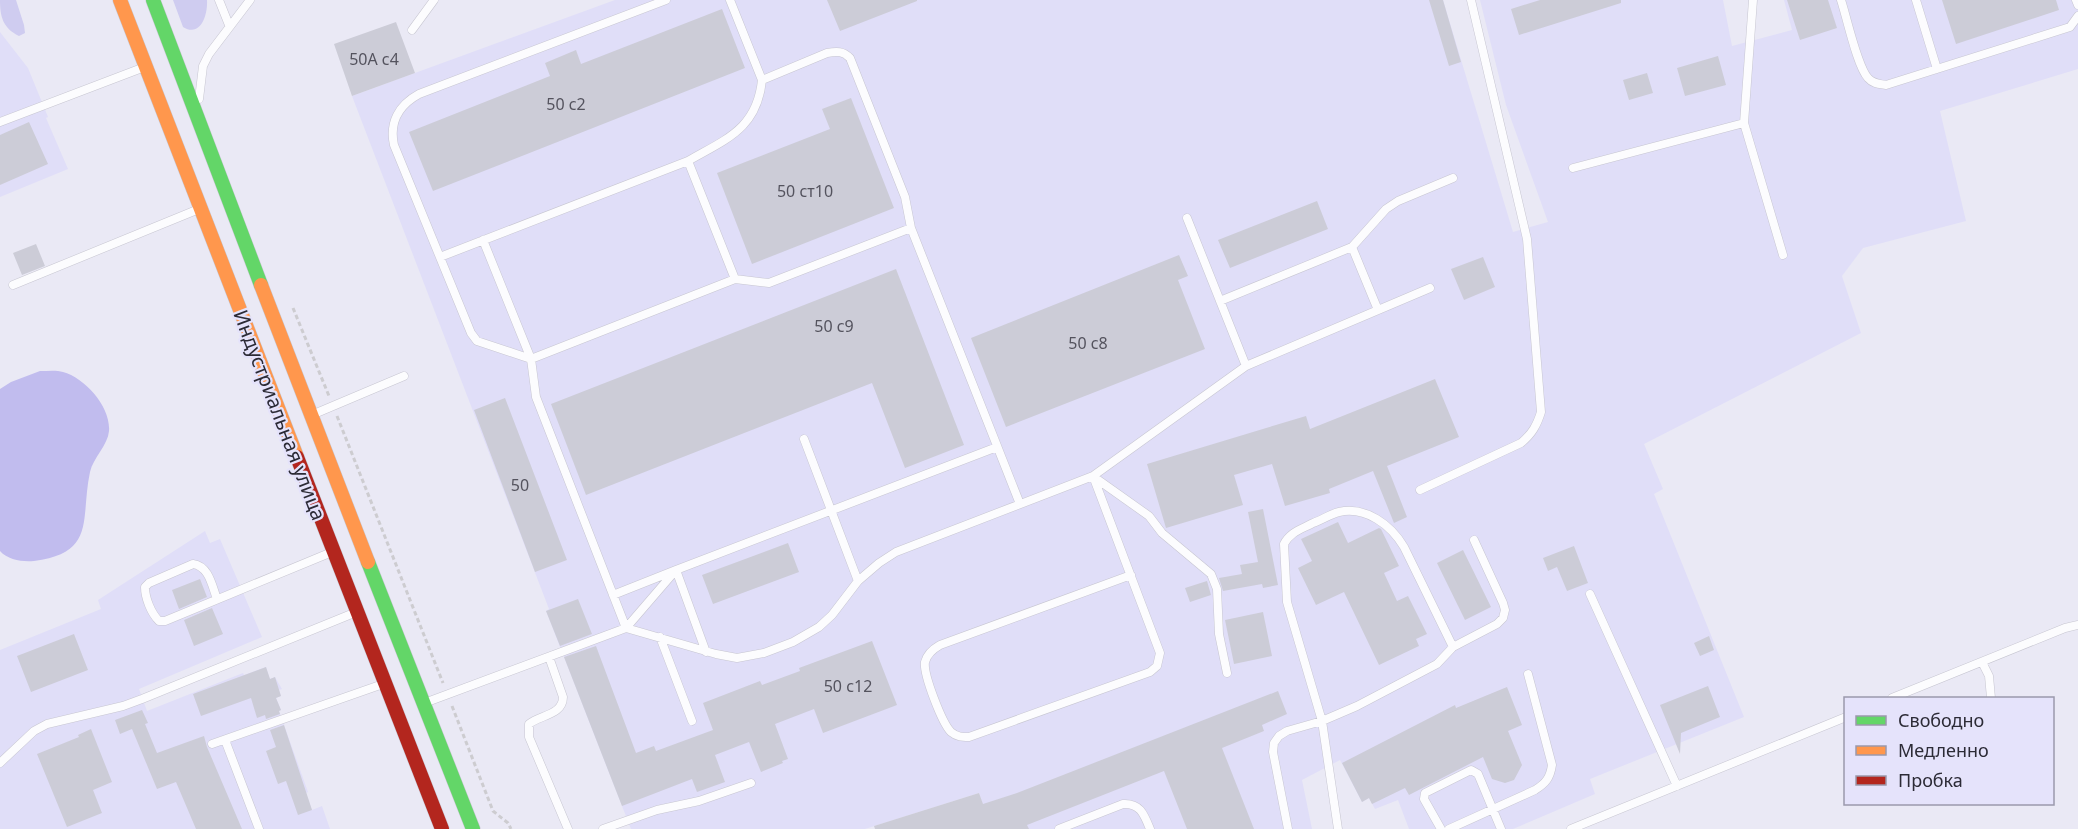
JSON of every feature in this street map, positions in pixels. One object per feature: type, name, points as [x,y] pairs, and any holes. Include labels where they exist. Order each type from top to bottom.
[{"type":"main road","name":"Индустриальная улица","points":[[120,0],[442,829]]},
{"type":"main road","name":"Индустриальная улица","points":[[153,0],[310,416],[472,829]]},
{"type":"lane","points":[[219,0],[229,25]]},
{"type":"lane","points":[[199,125],[199,91],[203,66],[229,25],[250,0]]},
{"type":"lane","points":[[412,30],[434,0]]},
{"type":"lane","points":[[666,0],[419,94],[409,100],[400,110],[394,121],[392,132],[394,145],[471,333],[477,341],[531,359],[735,279],[769,283],[911,228]]},
{"type":"lane","points":[[440,257],[688,161],[738,130],[750,118],[760,97],[762,80],[730,0]]},
{"type":"lane","points":[[1420,490],[1521,443],[1530,436],[1538,423],[1541,412],[1527,239],[1471,0]]},
{"type":"lane","points":[[1753,0],[1744,123],[1783,255]]},
{"type":"lane","points":[[1841,0],[1862,67],[1869,79],[1876,84],[1886,85],[2070,27],[2078,16]]},
{"type":"lane","points":[[1916,0],[1937,69]]},
{"type":"lane","points":[[2076,0],[2078,5]]},
{"type":"lane","points":[[762,80],[827,53],[836,51],[850,58],[905,197],[911,228],[1020,504]]},
{"type":"lane","points":[[0,122],[145,66]]},
{"type":"lane","points":[[1573,168],[1744,123]]},
{"type":"lane","points":[[688,161],[735,279]]},
{"type":"lane","points":[[1220,301],[1352,247],[1386,209],[1398,201],[1453,178]]},
{"type":"lane","points":[[13,285],[201,208]]},
{"type":"lane","points":[[1187,218],[1246,366]]},
{"type":"lane","points":[[483,240],[531,359],[536,397],[626,628]]},
{"type":"lane","points":[[1352,247],[1378,310]]},
{"type":"lane","points":[[626,628],[706,652],[737,658],[752,657],[793,642],[819,627],[832,615],[858,581],[896,552],[1093,476],[1246,366],[1430,288]]},
{"type":"lane","points":[[310,416],[404,376]]},
{"type":"lane","points":[[804,438],[858,581]]},
{"type":"lane","points":[[613,595],[997,447]]},
{"type":"lane","points":[[1093,476],[1131,575],[1160,653],[1157,666],[1150,672],[969,737],[960,737],[952,732],[945,723],[925,670],[930,652],[940,645],[1131,575]]},
{"type":"lane","points":[[1093,476],[1149,516],[1162,533],[1211,574],[1217,589],[1219,634],[1227,674]]},
{"type":"lane","points":[[1338,829],[1322,721],[1287,602],[1284,544],[1294,532],[1338,512],[1365,513],[1384,523],[1395,533],[1404,547],[1453,647]]},
{"type":"lane","points":[[1288,829],[1273,752],[1274,743],[1279,736],[1357,706],[1437,664],[1453,647],[1497,624],[1503,618],[1505,610],[1503,603],[1474,540]]},
{"type":"lane","points":[[218,599],[206,569],[201,565],[193,564],[145,587],[145,594],[155,616],[159,621],[165,621],[333,552]]},
{"type":"lane","points":[[423,704],[626,628],[676,570]]},
{"type":"lane","points":[[676,570],[706,652]]},
{"type":"lane","points":[[1590,594],[1677,786]]},
{"type":"lane","points":[[0,763],[34,731],[47,724],[133,702],[357,612]]},
{"type":"lane","points":[[1897,697],[2078,625]]},
{"type":"lane","points":[[660,637],[692,721]]},
{"type":"lane","points":[[549,657],[563,704],[560,709],[534,720],[529,724],[528,730],[529,738],[568,829]]},
{"type":"lane","points":[[1982,662],[1989,676],[1991,697]]},
{"type":"lane","points":[[1449,829],[1535,790],[1545,784],[1551,775],[1552,765],[1528,674]]},
{"type":"lane","points":[[212,744],[385,684]]},
{"type":"lane","points":[[1571,829],[1844,717]]},
{"type":"lane","points":[[225,740],[259,829]]},
{"type":"lane","points":[[1441,829],[1424,799],[1425,793],[1472,770],[1478,774],[1501,829]]},
{"type":"lane","points":[[603,829],[657,810],[699,801],[751,783]]},
{"type":"lane","points":[[1059,829],[1123,804],[1132,804],[1139,808],[1150,829]]},
{"type":"shaded area","points":[[0,0],[16,0],[25,33],[19,36],[6,26],[2,17]]},
{"type":"shaded area","points":[[173,0],[207,0],[205,18],[199,27],[189,30],[183,27]]},
{"type":"shaded area","points":[[615,0],[1443,0],[1513,232],[1548,222],[1506,105],[1480,0],[1723,0],[1732,46],[1792,30],[1784,0],[2078,0],[2078,69],[1940,111],[1966,221],[1863,248],[1842,276],[1861,333],[1644,444],[1663,489],[1654,494],[1744,717],[1590,779],[1595,794],[1513,829],[1409,829],[1398,800],[1375,809],[1369,798],[1362,802],[1340,760],[1302,780],[1312,829],[991,829],[979,793],[865,829],[631,829],[546,611],[549,609],[352,96]]},
{"type":"shaded area","points":[[0,32],[28,68],[68,169],[0,197]]},
{"type":"shaded area","points":[[40,371],[63,372],[80,380],[101,403],[109,422],[109,431],[90,472],[82,531],[77,541],[68,550],[54,557],[25,561],[11,558],[0,551],[0,389],[11,382]]},
{"type":"shaded area","points":[[205,531],[210,543],[220,539],[262,637],[139,689],[147,711],[243,673],[244,675],[266,667],[270,679],[275,677],[282,689],[279,690],[281,696],[276,698],[281,710],[279,711],[308,792],[306,793],[312,810],[322,806],[330,829],[0,829],[0,650],[101,609],[98,600]]},
{"type":"building","points":[[827,0],[917,0],[917,1],[840,31]]},
{"type":"building","points":[[1429,0],[1443,0],[1461,62],[1449,66]]},
{"type":"building","points":[[1540,0],[1621,0],[1621,3],[1519,35],[1511,9]]},
{"type":"building","points":[[1787,0],[1828,0],[1837,28],[1800,40]]},
{"type":"building","points":[[1942,0],[2056,0],[2059,10],[1956,44]]},
{"type":"building","points":[[722,9],[745,68],[433,191],[409,132],[550,76],[545,63],[576,50],[581,64]]},
{"type":"building","points":[[396,22],[415,73],[352,96],[334,44]]},
{"type":"building","points":[[1718,56],[1726,85],[1685,96],[1677,68]]},
{"type":"building","points":[[1647,73],[1653,93],[1629,100],[1623,80]]},
{"type":"building","points":[[851,98],[894,208],[752,264],[717,173],[830,129],[822,109]]},
{"type":"building","points":[[29,122],[48,164],[0,185],[0,135]]},
{"type":"building","points":[[1317,201],[1328,229],[1230,268],[1218,240]]},
{"type":"building","points":[[36,244],[45,266],[22,275],[13,253]]},
{"type":"building","points":[[1179,255],[1188,276],[1178,280],[1205,349],[1006,427],[971,338]]},
{"type":"building","points":[[1483,257],[1495,287],[1464,300],[1451,269]]},
{"type":"building","points":[[896,269],[964,445],[905,468],[872,383],[586,495],[551,404]]},
{"type":"building","points":[[1435,379],[1459,437],[1387,466],[1407,517],[1394,523],[1373,471],[1329,489],[1330,493],[1285,506],[1272,464],[1234,475],[1243,505],[1166,528],[1147,464],[1306,416],[1310,429]]},
{"type":"building","points":[[505,398],[567,560],[535,572],[474,410]]},
{"type":"building","points":[[1263,509],[1278,585],[1263,588],[1262,584],[1223,591],[1219,578],[1242,574],[1240,565],[1258,562],[1248,512]]},
{"type":"building","points":[[1338,522],[1348,543],[1381,529],[1399,566],[1384,573],[1397,601],[1408,596],[1427,634],[1416,639],[1419,646],[1379,665],[1344,592],[1316,605],[1298,568],[1312,561],[1301,539]]},
{"type":"building","points":[[788,543],[799,572],[713,604],[702,575]]},
{"type":"building","points":[[1574,546],[1588,583],[1567,591],[1557,567],[1548,571],[1543,558]]},
{"type":"building","points":[[1463,550],[1491,607],[1465,620],[1437,563]]},
{"type":"building","points":[[200,579],[207,597],[179,609],[172,590]]},
{"type":"building","points":[[1207,581],[1211,595],[1190,602],[1185,588]]},
{"type":"building","points":[[578,599],[592,634],[560,646],[546,611]]},
{"type":"building","points":[[212,608],[223,634],[194,646],[184,620]]},
{"type":"building","points":[[1263,612],[1272,656],[1234,664],[1225,620]]},
{"type":"building","points":[[74,634],[88,670],[31,692],[17,656]]},
{"type":"building","points":[[1709,636],[1714,650],[1700,656],[1694,643]]},
{"type":"building","points":[[872,641],[897,705],[823,733],[814,709],[775,724],[788,759],[782,761],[783,763],[761,772],[749,742],[715,755],[725,782],[697,792],[692,779],[622,806],[564,657],[596,646],[636,753],[654,746],[656,751],[713,730],[703,703],[760,681],[762,685],[800,671],[799,668]]},
{"type":"building","points":[[266,667],[270,679],[275,677],[281,696],[276,698],[281,710],[280,714],[266,719],[265,715],[257,718],[251,698],[201,716],[193,694]]},
{"type":"building","points":[[1708,686],[1720,717],[1681,733],[1680,754],[1660,705]]},
{"type":"building","points":[[1507,687],[1522,725],[1508,731],[1522,765],[1514,780],[1505,783],[1492,779],[1483,757],[1409,795],[1405,788],[1372,804],[1369,798],[1362,802],[1342,763],[1455,705],[1456,708]]},
{"type":"building","points":[[1278,691],[1287,714],[1262,725],[1264,731],[1222,748],[1254,829],[1187,829],[1164,771],[1027,825],[1029,829],[875,829],[874,826],[979,793],[983,804],[1017,793]]},
{"type":"building","points":[[142,710],[157,753],[204,736],[242,829],[196,829],[176,782],[157,789],[132,729],[120,734],[115,720]]},
{"type":"building","points":[[284,725],[312,810],[298,815],[286,781],[278,784],[266,751],[276,747],[270,730]]},
{"type":"building","points":[[91,729],[112,782],[93,790],[102,813],[67,827],[37,754],[79,737],[78,735]]},
{"type":"traffic: fast","points":[[153,0],[261,285]]},
{"type":"traffic: fast","points":[[368,562],[473,829]]},
{"type":"traffic: slow","points":[[120,0],[297,457]]},
{"type":"traffic: slow","points":[[261,285],[368,562]]},
{"type":"traffic: jam","points":[[297,457],[442,829]]}]
